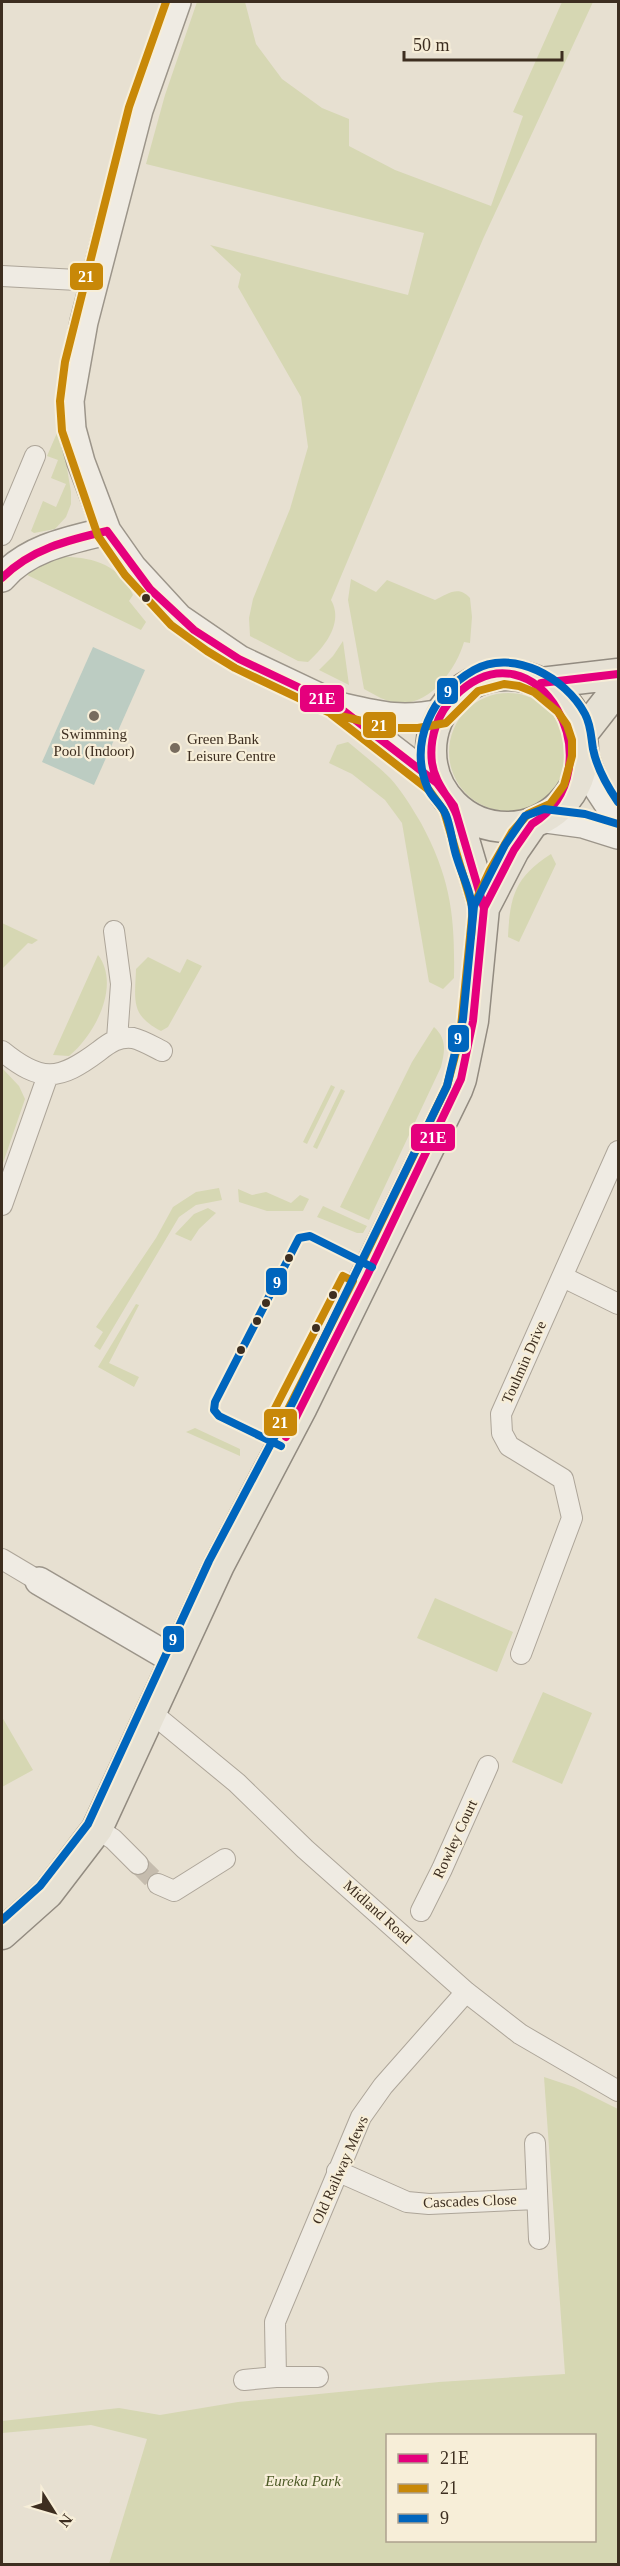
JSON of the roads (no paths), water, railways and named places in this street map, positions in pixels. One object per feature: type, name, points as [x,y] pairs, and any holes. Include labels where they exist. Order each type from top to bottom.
[{"type":"main road","points":[[2,1934],[48,1893],[98,1829],[219,1565],[352,1306],[457,1090],[473,1021],[484,908],[514,850],[539,822],[564,805],[574,790],[581,772],[583,744],[576,717],[553,692],[541,683],[523,675],[504,673],[486,676],[468,685],[454,697],[442,713],[434,729],[431,745],[445,795],[484,908]]},
{"type":"main road","points":[[541,683],[618,674]]},
{"type":"main road","points":[[583,744],[618,688]]},
{"type":"main road","points":[[445,795],[478,822],[488,825],[510,829],[539,822]]},
{"type":"street","points":[[177,2],[139,110],[84,322],[70,400],[72,429],[81,462],[107,531],[150,589],[194,630],[240,658],[336,705],[394,718],[417,718],[442,713]]},
{"type":"street","points":[[2,276],[96,281]]},
{"type":"street","points":[[2,535],[35,456]]},
{"type":"street","points":[[6,566],[50,547],[107,531]]},
{"type":"street","points":[[336,705],[445,795]]},
{"type":"street","points":[[583,744],[595,784],[618,819]]},
{"type":"street","points":[[539,822],[584,824],[618,835]]},
{"type":"street","points":[[114,932],[121,984],[117,1039]]},
{"type":"street","points":[[2,1051],[26,1070],[48,1076],[74,1068],[117,1039],[133,1038],[162,1052]]},
{"type":"street","points":[[2,1205],[48,1076]]},
{"type":"street","name":"Toulmin Drive","points":[[521,1654],[572,1518],[563,1479],[510,1446],[502,1433],[501,1414],[618,1151]]},
{"type":"street","points":[[563,1277],[618,1304]]},
{"type":"street","points":[[2,1558],[174,1660]]},
{"type":"street","name":"Midland Road","points":[[152,1713],[237,1783],[305,1849],[466,1992],[520,2034],[618,2091]]},
{"type":"street","name":"Rowley Court","points":[[421,1911],[488,1766]]},
{"type":"street","points":[[98,1829],[113,1839],[138,1864]]},
{"type":"street","points":[[158,1884],[174,1891],[225,1859]]},
{"type":"street","name":"Old Railway Mews","points":[[276,2377],[275,2322],[361,2117],[383,2085],[466,1992]]},
{"type":"street","name":"Cascades Close","points":[[535,2143],[539,2239]]},
{"type":"street","name":"Cascades Close","points":[[337,2171],[407,2202],[429,2204],[537,2199]]},
{"type":"street","points":[[244,2380],[318,2377]]},
{"type":"tunnel","points":[[138,1864],[158,1884]]},
{"type":"place","name":"Swimming Pool (Indoor)","points":[[94,716]]},
{"type":"place","name":"Green Bank Leisure Centre","points":[[175,748]]},
{"type":"park label","name":"Eureka Park","points":[[303,2481]]}]
